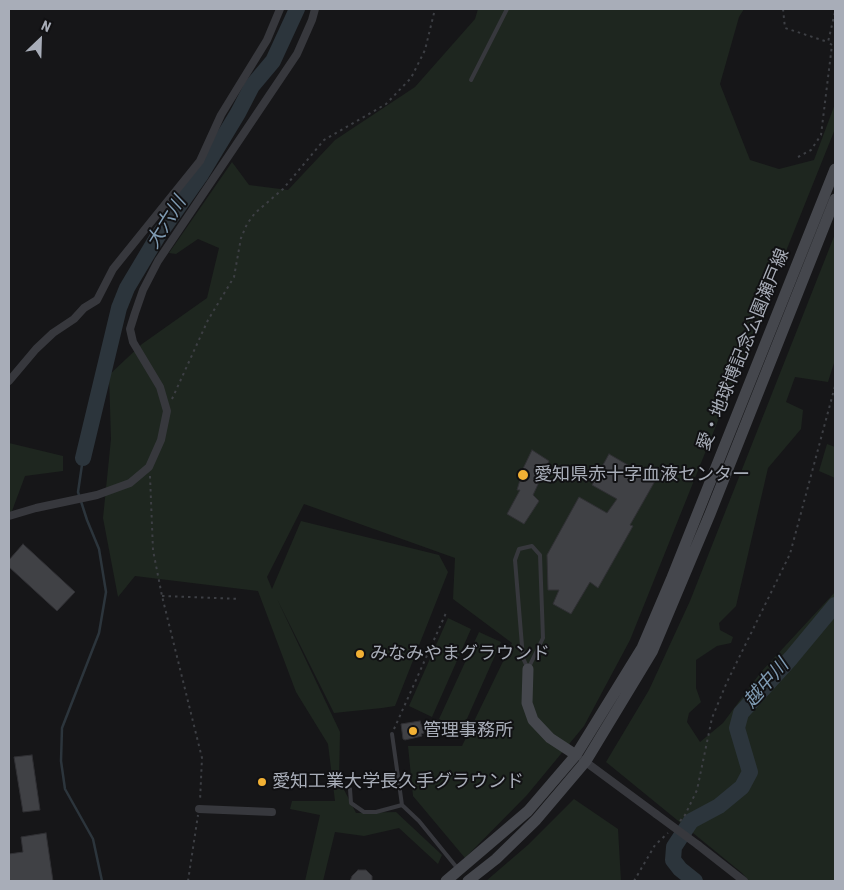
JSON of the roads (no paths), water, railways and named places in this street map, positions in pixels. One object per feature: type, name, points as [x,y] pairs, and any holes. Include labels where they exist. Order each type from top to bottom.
[{"type":"main road","name":"愛・地球博記念公園瀬戸線","points":[[446,881],[528,811],[581,758],[642,648],[835,169]]},
{"type":"main road","name":"愛・地球博記念公園瀬戸線","points":[[468,881],[496,858],[536,820],[620,706],[655,644],[703,532],[835,199]]},
{"type":"main road","points":[[528,670],[527,703],[533,720],[550,738],[581,758]]},
{"type":"street","points":[[9,381],[53,333],[97,300],[114,270],[200,161],[221,115],[267,40],[280,9]]},
{"type":"street","points":[[9,516],[36,508],[97,495],[130,483],[148,467],[161,440],[167,411],[160,387],[133,342],[130,329],[140,298],[158,261],[297,54],[315,9]]},
{"type":"street","points":[[581,758],[744,881]]},
{"type":"street","points":[[199,809],[272,812]]},
{"type":"lane","points":[[471,80],[507,9]]},
{"type":"lane","points":[[532,546],[540,555],[543,638],[528,670],[523,658],[516,560],[519,549],[532,546]]},
{"type":"lane","points":[[392,734],[402,805],[419,822],[459,871]]},
{"type":"lane","points":[[350,789],[351,803],[364,812],[376,812],[402,805]]},
{"type":"waterway","name":"大六川","points":[[83,458],[119,308],[127,288],[158,236],[200,176],[252,86],[273,61],[297,9]]},
{"type":"waterway","points":[[83,458],[78,492],[99,549],[106,592],[99,633],[62,728],[61,761],[65,789],[93,839],[102,881]]},
{"type":"waterway","name":"越中川","points":[[695,881],[680,869],[673,860],[674,847],[691,821],[719,806],[742,787],[750,772],[737,728],[741,713],[791,658],[835,605]]},
{"type":"place","name":"愛知県赤十字血液センター","points":[[523,475]]},
{"type":"place","name":"みなみやまグラウンド","points":[[360,654]]},
{"type":"place","name":"管理事務所","points":[[413,731]]},
{"type":"place","name":"愛知工業大学長久手グラウンド","points":[[262,782]]}]
